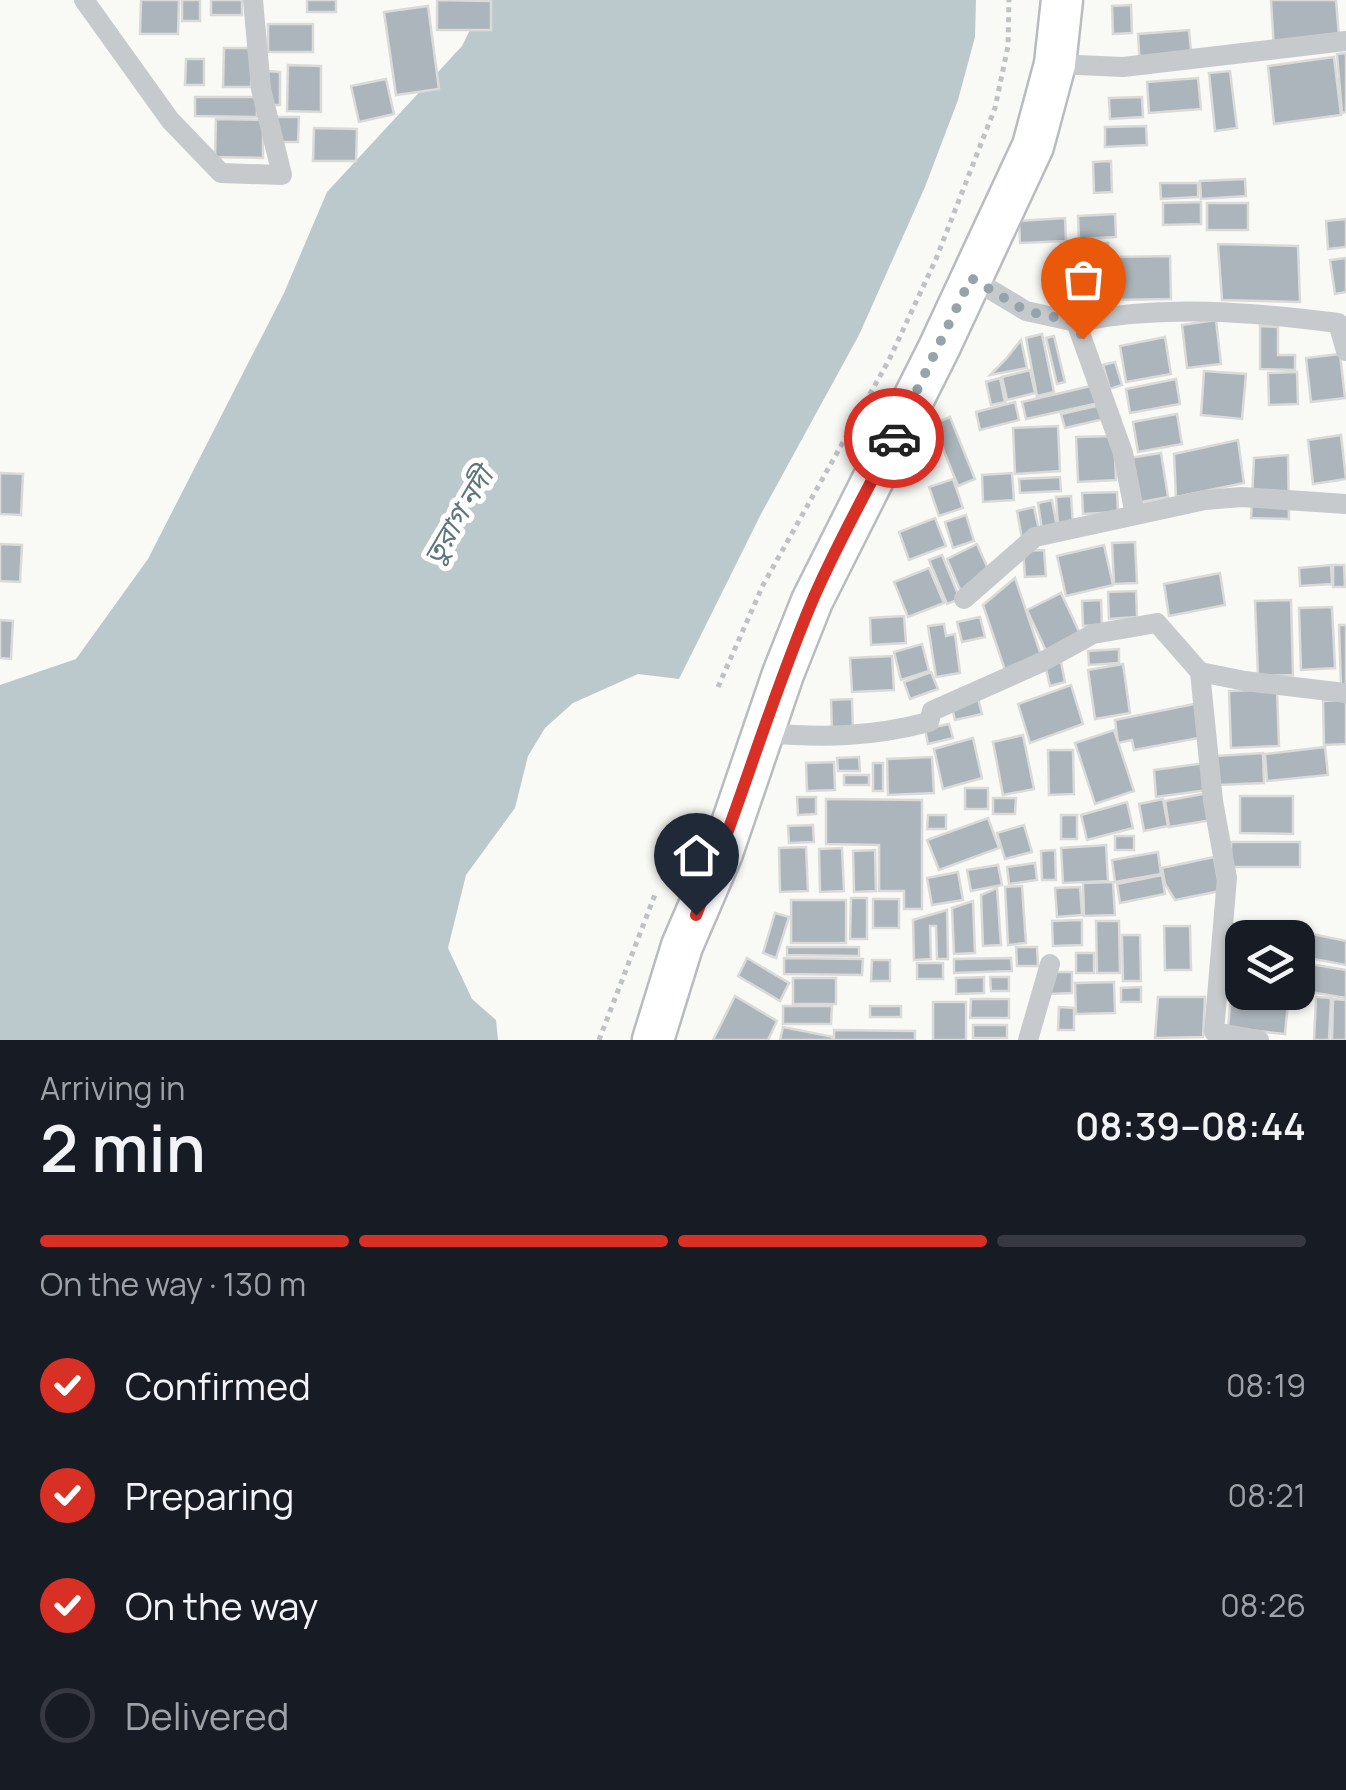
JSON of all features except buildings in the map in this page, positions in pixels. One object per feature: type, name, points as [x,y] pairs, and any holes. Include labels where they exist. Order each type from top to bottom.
[{"type":"highway","points":[[657,1038],[682,946],[722,853],[812,601],[1033,146],[1055,64],[1062,0]]},
{"type":"street","points":[[84,0],[170,120],[221,173],[282,176],[260,90],[253,0]]},
{"type":"street","points":[[1055,64],[1123,67],[1346,41]]},
{"type":"street","points":[[971,278],[1026,311],[1076,322],[1155,311],[1223,310],[1342,322],[1346,352]]},
{"type":"street","points":[[1076,322],[1123,453],[1135,515]]},
{"type":"street","points":[[964,599],[1036,537],[1205,500],[1242,497],[1346,504]]},
{"type":"street","points":[[764,733],[833,738],[895,731],[930,722],[932,712],[954,699],[1042,662],[1093,634],[1158,623],[1200,672],[1227,878],[1214,1032],[1259,1040]]},
{"type":"street","points":[[1200,672],[1245,682],[1346,693]]},
{"type":"street","points":[[1028,1040],[1050,964]]},
{"type":"path","points":[[718,687],[762,585],[889,360],[936,259],[995,108],[1008,46],[1009,0]]},
{"type":"path","points":[[599,1040],[656,892]]},
{"type":"water","name":"তুরাগ নদী","points":[[485,0],[976,0],[975,37],[958,100],[925,187],[859,335],[761,514],[679,679],[638,674],[573,703],[545,728],[528,756],[515,808],[466,875],[448,948],[472,999],[496,1020],[498,1040],[0,1040],[0,685],[76,659],[148,559],[284,293],[327,192],[462,46]]},
{"type":"way so far","points":[[894,438],[971,278],[1026,311],[1076,322],[1083,339]]},
{"type":"route","points":[[696,915],[812,601],[894,438]]}]
